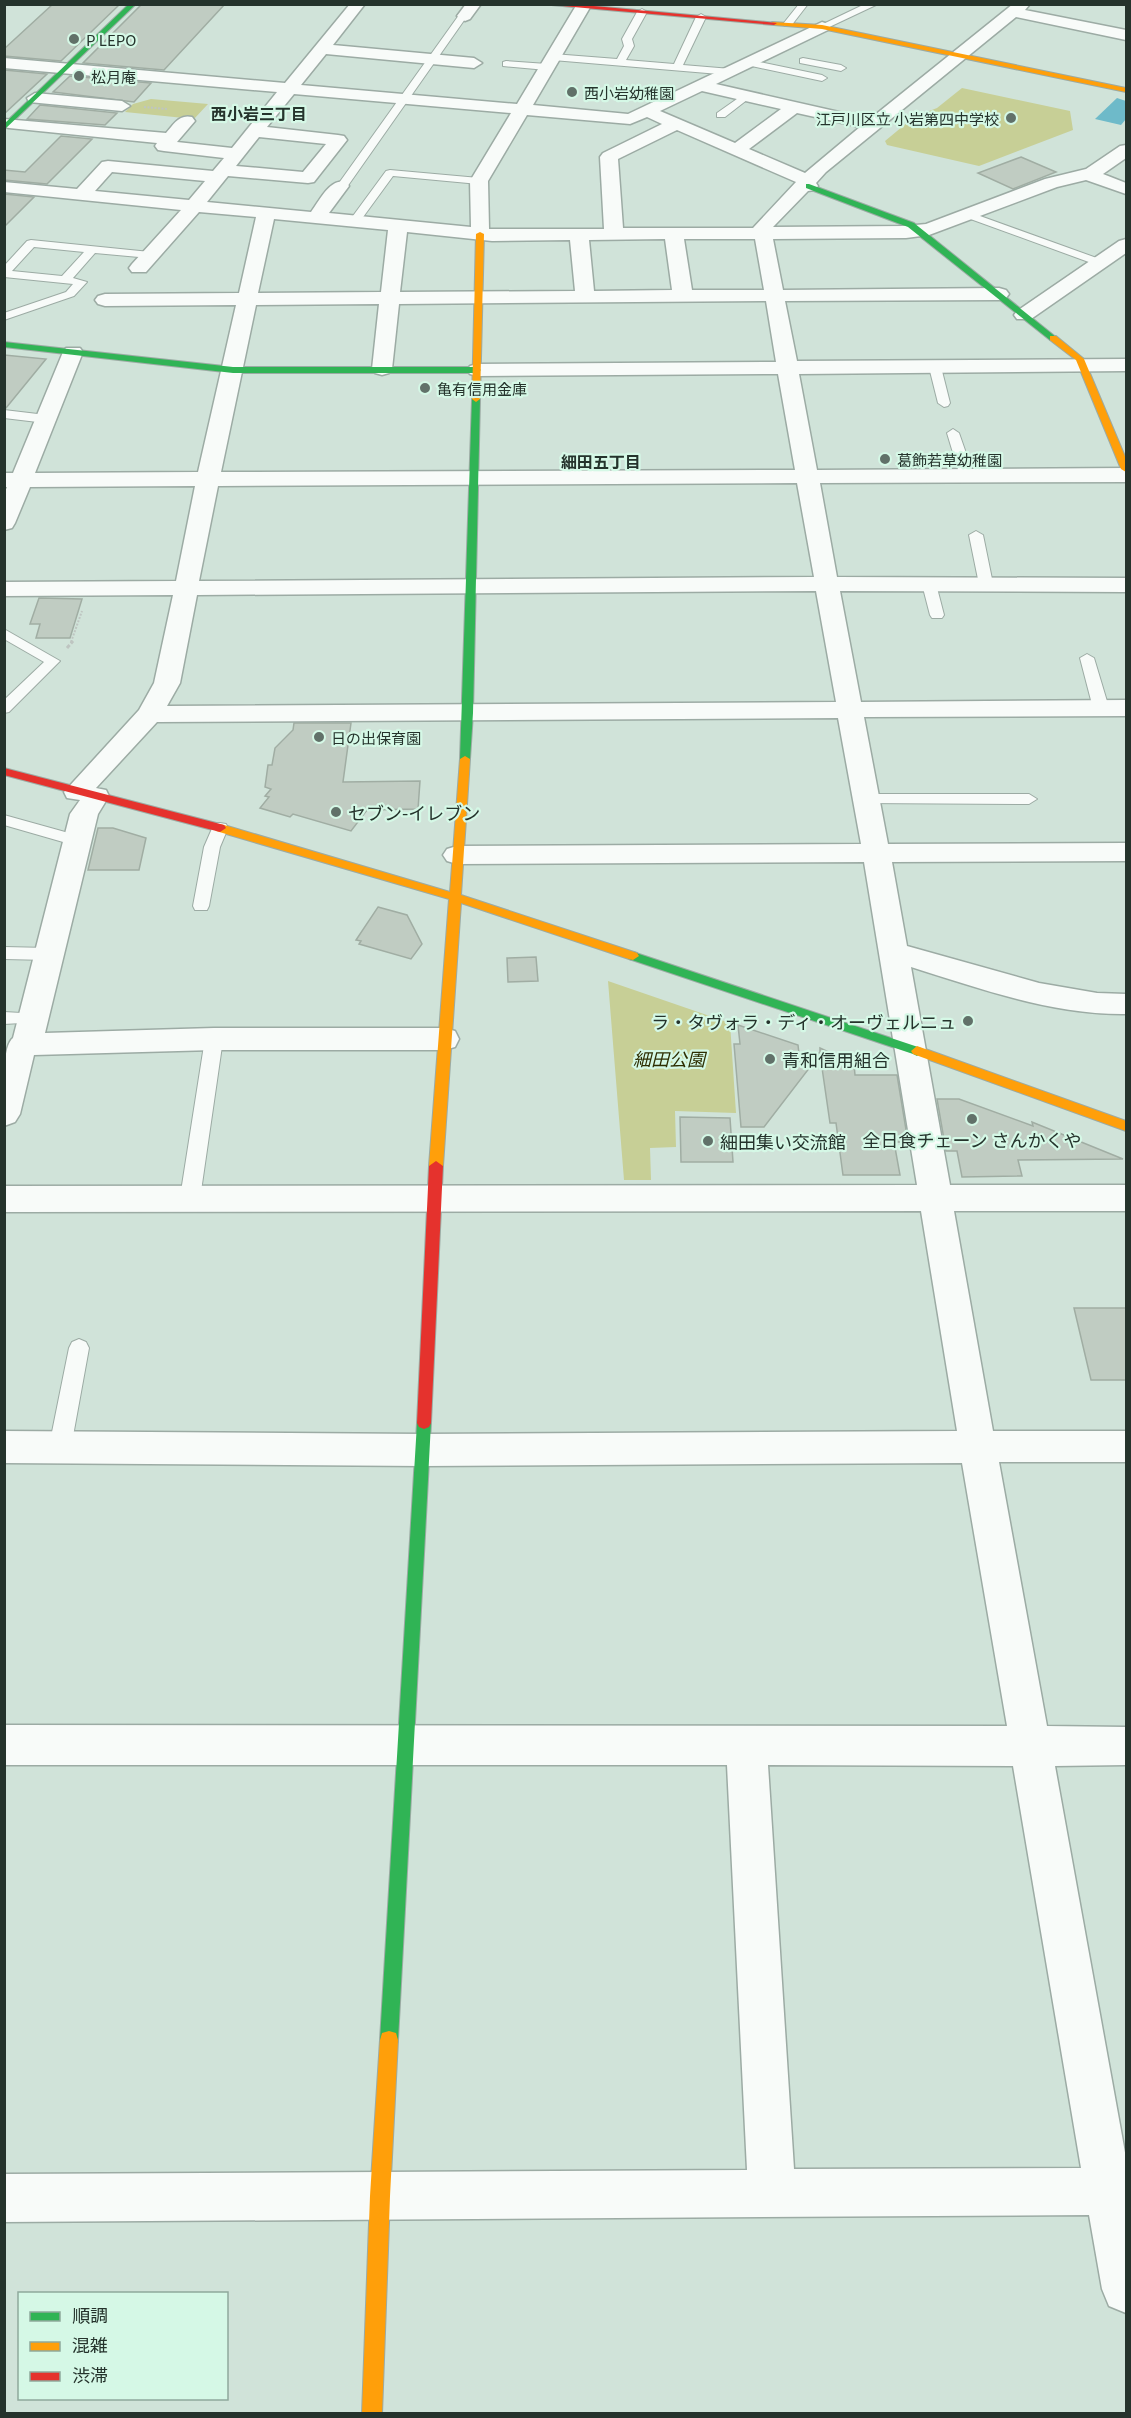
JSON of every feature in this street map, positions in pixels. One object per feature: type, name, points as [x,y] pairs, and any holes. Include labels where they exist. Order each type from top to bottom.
[{"type":"street","points":[[6,124],[36,98],[132,4]]},
{"type":"street","points":[[145,261],[194,206],[358,4]]},
{"type":"street","points":[[543,4],[822,27],[1126,90]]},
{"type":"street","points":[[372,2414],[380,2196],[423,1450],[434,1198],[468,713],[475,477],[479,181],[584,6]]},
{"type":"street","points":[[1126,35],[1018,8],[873,125],[762,228],[894,952],[1031,1747],[1118,2192],[1126,2289]]},
{"type":"street","points":[[4,63],[630,119],[822,27]]},
{"type":"street","points":[[321,49],[395,69],[433,58],[474,63]]},
{"type":"street","points":[[306,68],[327,70]]},
{"type":"street","points":[[375,96],[395,69]]},
{"type":"street","points":[[702,86],[873,125]]},
{"type":"street","points":[[36,98],[122,106]]},
{"type":"street","points":[[737,150],[794,107]]},
{"type":"street","points":[[646,111],[802,178],[807,184],[911,225],[1080,359],[1126,469]]},
{"type":"street","points":[[186,122],[164,146],[236,154]]},
{"type":"street","points":[[6,124],[171,139]]},
{"type":"street","points":[[614,234],[609,157],[676,124]]},
{"type":"street","points":[[82,194],[108,166],[308,178],[338,140],[254,131]]},
{"type":"street","points":[[4,187],[480,234],[920,232],[1051,183],[1086,174],[1105,166],[1126,150]]},
{"type":"street","points":[[1086,174],[1126,189]]},
{"type":"street","points":[[316,218],[340,186]]},
{"type":"street","points":[[6,1097],[21,1047],[30,1031],[86,810],[87,794],[150,714],[167,683],[188,588],[208,479],[266,213]]},
{"type":"street","points":[[382,369],[398,226]]},
{"type":"street","points":[[674,234],[682,296]]},
{"type":"street","points":[[579,235],[585,297]]},
{"type":"street","points":[[1024,315],[1126,245]]},
{"type":"street","points":[[105,300],[247,297],[999,294]]},
{"type":"street","points":[[4,344],[233,370],[935,368],[1126,365]]},
{"type":"street","points":[[4,523],[13,480],[46,419],[73,352]]},
{"type":"street","points":[[13,480],[1126,475]]},
{"type":"street","points":[[4,589],[828,584],[1126,585]]},
{"type":"street","points":[[150,714],[1114,708]]},
{"type":"street","points":[[4,771],[220,828],[455,897],[911,1049],[1126,1126]]},
{"type":"street","points":[[457,855],[1126,852]]},
{"type":"street","points":[[894,952],[1065,1000],[1096,1004],[1126,1004]]},
{"type":"street","points":[[30,1031],[214,1039],[444,1039]]},
{"type":"street","points":[[4,1199],[190,1197],[1126,1198]]},
{"type":"street","points":[[4,1447],[423,1450],[1126,1446]]},
{"type":"street","points":[[4,1745],[1126,1746]]},
{"type":"street","points":[[746,1746],[772,2194]]},
{"type":"street","points":[[4,2198],[1118,2192]]},
{"type":"lane","points":[[788,24],[804,4]]},
{"type":"lane","points":[[822,27],[874,4]]},
{"type":"lane","points":[[340,186],[344,185],[462,17],[470,10]]},
{"type":"lane","points":[[620,62],[629,46],[627,39],[642,12]]},
{"type":"lane","points":[[677,67],[701,17]]},
{"type":"lane","points":[[768,53],[841,68]]},
{"type":"lane","points":[[506,64],[620,62],[731,72]]},
{"type":"lane","points":[[750,63],[822,78]]},
{"type":"lane","points":[[721,115],[747,96]]},
{"type":"lane","points":[[354,222],[390,173],[479,181]]},
{"type":"lane","points":[[969,215],[1101,263]]},
{"type":"lane","points":[[4,273],[31,243],[92,249],[145,261]]},
{"type":"lane","points":[[65,280],[92,249]]},
{"type":"lane","points":[[4,273],[81,282],[70,294],[4,317]]},
{"type":"lane","points":[[935,368],[944,403]]},
{"type":"lane","points":[[4,414],[46,419]]},
{"type":"lane","points":[[953,433],[967,476]]},
{"type":"lane","points":[[976,535],[986,584]]},
{"type":"lane","points":[[928,584],[937,615]]},
{"type":"lane","points":[[4,633],[53,661],[4,709]]},
{"type":"lane","points":[[1087,658],[1114,708]]},
{"type":"lane","points":[[866,799],[1029,799]]},
{"type":"lane","points":[[4,820],[77,841]]},
{"type":"lane","points":[[201,906],[212,847],[220,828]]},
{"type":"lane","points":[[4,953],[48,954]]},
{"type":"lane","points":[[4,1018],[30,1031]]},
{"type":"lane","points":[[190,1197],[214,1039]]},
{"type":"lane","points":[[60,1447],[79,1348]]},
{"type":"path","points":[[122,106],[172,110],[188,117],[186,122]]},
{"type":"path","points":[[53,661],[73,640],[89,589]]},
{"type":"green space","points":[[962,88],[1070,111],[1073,130],[979,166],[887,145],[885,141],[914,117],[937,108]]},
{"type":"green space","points":[[151,99],[208,104],[194,119],[125,112],[133,104]]},
{"type":"green space","name":"細田公園","points":[[608,981],[730,1023],[736,1113],[675,1111],[676,1147],[650,1148],[651,1180],[624,1180]]},
{"type":"water","points":[[1117,98],[1126,101],[1126,119],[1121,125],[1095,119]]},
{"type":"building","points":[[53,4],[120,4],[61,61],[4,56],[4,49]]},
{"type":"building","points":[[142,4],[225,4],[164,70],[83,63]]},
{"type":"building","points":[[4,70],[47,74],[4,114]]},
{"type":"building","points":[[70,76],[151,83],[134,102],[53,92]]},
{"type":"building","points":[[40,105],[117,113],[105,125],[27,119]]},
{"type":"building","points":[[61,136],[92,139],[47,184],[4,180],[4,170],[25,172]]},
{"type":"building","points":[[1021,157],[1056,172],[1013,189],[978,173]]},
{"type":"building","points":[[4,194],[34,197],[4,227]]},
{"type":"building","points":[[4,355],[46,359],[6,408],[4,408]]},
{"type":"building","points":[[39,598],[82,599],[70,638],[36,638],[40,624],[30,624]]},
{"type":"building","points":[[294,723],[351,723],[343,782],[420,781],[418,809],[367,810],[351,831],[293,814],[290,817],[260,808],[269,797],[265,796],[271,789],[265,787],[268,765],[272,765],[275,748],[293,730]]},
{"type":"building","points":[[98,828],[113,828],[146,838],[139,870],[88,870]]},
{"type":"building","points":[[378,907],[407,915],[422,944],[411,959],[359,944],[361,941],[356,940]]},
{"type":"building","points":[[536,957],[538,981],[508,982],[507,958]]},
{"type":"building","points":[[738,1025],[798,1045],[799,1054],[820,1053],[820,1048],[854,1064],[855,1075],[897,1075],[908,1142],[894,1142],[900,1175],[843,1175],[836,1123],[830,1123],[820,1054],[764,1127],[741,1127],[734,1044],[740,1044]]},
{"type":"building","points":[[937,1099],[959,1099],[1033,1126],[1032,1122],[1123,1159],[1018,1160],[1022,1176],[962,1177],[957,1151],[946,1151]]},
{"type":"building","points":[[680,1117],[730,1118],[733,1162],[681,1162]]},
{"type":"building","points":[[1074,1308],[1126,1308],[1126,1380],[1091,1380]]},
{"type":"traffic: fast","points":[[4,128],[133,4]]},
{"type":"traffic: fast","points":[[809,186],[911,225],[1053,338]]},
{"type":"traffic: fast","points":[[4,344],[233,370],[477,370]]},
{"type":"traffic: fast","points":[[465,759],[476,399]]},
{"type":"traffic: fast","points":[[633,956],[917,1051]]},
{"type":"traffic: fast","points":[[389,2040],[424,1423]]},
{"type":"traffic: slow","points":[[774,23],[822,27],[1126,90]]},
{"type":"traffic: slow","points":[[476,399],[480,234]]},
{"type":"traffic: slow","points":[[1053,338],[1080,359],[1126,469]]},
{"type":"traffic: slow","points":[[436,1166],[465,759]]},
{"type":"traffic: slow","points":[[220,828],[455,897],[633,956]]},
{"type":"traffic: slow","points":[[917,1051],[1126,1126]]},
{"type":"traffic: slow","points":[[372,2414],[380,2196],[389,2040]]},
{"type":"traffic: jam","points":[[543,4],[774,23]]},
{"type":"traffic: jam","points":[[4,771],[220,828]]},
{"type":"traffic: jam","points":[[424,1423],[436,1166]]},
{"type":"place","name":"P LEPO","points":[[74,39]]},
{"type":"place","name":"松月庵","points":[[79,76]]},
{"type":"place","name":"西小岩幼稚園","points":[[572,92]]},
{"type":"place","name":"江戸川区立 小岩第四中学校","points":[[1011,118]]},
{"type":"place","name":"亀有信用金庫","points":[[425,388]]},
{"type":"place","name":"葛飾若草幼稚園","points":[[885,459]]},
{"type":"place","name":"日の出保育園","points":[[319,737]]},
{"type":"place","name":"セブン-イレブン","points":[[336,812]]},
{"type":"place","name":"ラ・タヴォラ・ディ・オーヴェルニュ","points":[[968,1021]]},
{"type":"place","name":"青和信用組合","points":[[770,1059]]},
{"type":"place","name":"全日食チェーン さんかくや","points":[[972,1119]]},
{"type":"place","name":"細田集い交流館","points":[[708,1141]]},
{"type":"district","name":"西小岩三丁目","points":[[259,113]]},
{"type":"district","name":"細田五丁目","points":[[601,461]]}]
